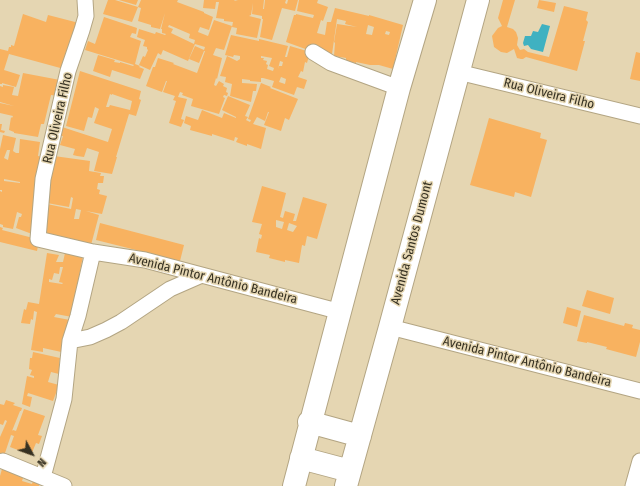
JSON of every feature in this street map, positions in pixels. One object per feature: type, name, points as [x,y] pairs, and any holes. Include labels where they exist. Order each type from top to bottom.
[{"type":"main road","points":[[294,486],[399,88],[425,0]]},
{"type":"main road","name":"Avenida Santos Dumont","points":[[348,479],[478,0]]},
{"type":"main road","points":[[310,422],[360,436]]},
{"type":"main road","points":[[301,458],[348,479]]},
{"type":"street","name":"Rua Oliveira Filho","points":[[38,239],[43,180],[68,71],[86,16],[85,0]]},
{"type":"street","points":[[313,52],[331,63],[399,88]]},
{"type":"street","name":"Rua Oliveira Filho","points":[[458,72],[640,116]]},
{"type":"street","name":"Avenida Pintor Antônio Bandeira","points":[[38,239],[93,252],[145,260],[340,312]]},
{"type":"street","points":[[43,476],[64,398],[70,341],[78,316],[93,252]]},
{"type":"street","points":[[70,341],[90,337],[106,330],[121,322],[170,289],[202,275]]},
{"type":"street","name":"Avenida Pintor Antônio Bandeira","points":[[390,327],[640,391]]},
{"type":"street","points":[[3,461],[43,476],[64,486]]},
{"type":"street","points":[[633,486],[640,461]]},
{"type":"water","points":[[542,24],[550,26],[543,52],[531,49],[528,45],[524,46],[523,43],[525,36],[531,36],[533,31],[538,32]]},
{"type":"building","points":[[108,0],[115,0],[138,7],[132,22],[103,14]]},
{"type":"building","points":[[119,0],[138,0],[136,5]]},
{"type":"building","points":[[141,0],[178,0],[177,2],[213,17],[209,30],[200,27],[198,32],[208,36],[214,20],[232,26],[224,50],[216,48],[213,55],[222,58],[214,85],[216,86],[219,81],[227,88],[226,92],[228,93],[227,96],[224,95],[223,97],[225,98],[219,114],[191,106],[193,99],[182,95],[183,93],[180,92],[178,97],[187,99],[181,119],[184,120],[181,127],[169,123],[176,101],[173,100],[175,96],[163,92],[167,81],[162,92],[146,86],[153,67],[155,67],[158,58],[197,73],[205,51],[199,63],[189,59],[195,46],[204,50],[205,47],[195,44],[188,61],[163,50],[161,55],[158,53],[150,70],[139,65],[143,56],[145,57],[148,50],[147,47],[143,46],[145,40],[137,37],[139,29],[155,34],[156,32],[166,34],[162,33],[161,29],[165,13],[160,29],[151,27],[151,25],[138,21],[141,8],[138,7]],"holes":[[[169,25],[190,34],[189,38],[195,40],[194,44],[171,33],[173,29],[168,27]]]},
{"type":"building","points":[[204,0],[264,0],[264,9],[265,0],[286,0],[285,3],[287,4],[288,0],[298,0],[295,11],[282,8],[272,40],[260,37],[263,19],[262,16],[252,14],[253,3],[251,15],[249,16],[261,19],[257,38],[236,34],[237,28],[232,27],[233,22],[216,18],[219,2],[216,2],[215,9],[203,8]]},
{"type":"building","points":[[299,0],[318,0],[317,3],[328,7],[323,21],[321,20],[317,33],[325,35],[327,22],[331,22],[335,8],[369,15],[403,25],[393,69],[379,65],[346,61],[346,58],[334,56],[334,42],[337,24],[357,27],[345,24],[346,21],[337,19],[332,54],[311,51],[286,42],[294,15],[296,14],[313,18],[314,15],[297,11]],"holes":[[[368,25],[374,27],[372,35],[366,34]],[[386,31],[390,32],[389,35],[385,34]]]},
{"type":"building","points":[[503,0],[515,0],[507,27],[516,32],[518,38],[517,45],[520,50],[524,49],[528,52],[549,57],[564,6],[588,12],[586,20],[588,22],[583,41],[585,41],[577,71],[526,57],[523,59],[517,58],[514,49],[507,53],[501,52],[494,47],[492,36],[498,28],[502,26],[498,18]]},
{"type":"building","points":[[539,0],[556,3],[554,12],[537,8]]},
{"type":"building","points":[[23,14],[46,22],[48,15],[79,23],[64,69],[9,54],[4,70],[20,75],[16,87],[2,83],[0,84],[0,49],[8,51],[11,45],[14,46]]},
{"type":"building","points":[[104,17],[137,28],[136,34],[132,33],[130,37],[141,41],[135,64],[144,69],[140,79],[112,70],[110,77],[93,71],[98,55],[115,60],[114,62],[134,65],[85,50],[88,41],[95,44]]},
{"type":"building","points":[[231,35],[259,41],[259,39],[288,46],[285,57],[287,57],[290,46],[310,52],[307,63],[305,62],[303,72],[301,71],[298,77],[307,80],[304,89],[297,87],[294,95],[272,87],[274,81],[263,78],[261,78],[261,82],[242,79],[242,83],[257,84],[256,91],[253,91],[251,102],[230,96],[232,84],[225,82],[226,77],[220,76],[227,56],[237,61],[240,59],[240,56],[234,55],[233,57],[225,55]],"holes":[[[261,56],[272,58],[269,66],[274,68],[273,71],[267,69],[267,61],[263,60],[264,58],[261,58]],[[280,61],[283,62],[282,66],[279,66],[278,69]],[[281,77],[286,79],[285,84],[279,82]]]},
{"type":"building","points":[[636,52],[640,53],[640,81],[630,79]]},
{"type":"building","points":[[80,71],[141,91],[139,99],[141,100],[136,116],[129,114],[112,174],[94,171],[99,152],[87,148],[84,157],[77,156],[73,155],[75,149],[60,145],[63,136],[60,136],[62,127],[108,142],[112,129],[94,123],[99,109],[95,107],[92,118],[88,117],[84,131],[66,126]],"holes":[[[110,94],[132,101],[130,110],[110,105],[109,107],[106,107]]]},
{"type":"building","points":[[23,73],[60,80],[58,96],[51,95],[44,124],[41,124],[38,137],[14,133],[9,130],[11,117],[12,118],[13,116],[0,113],[0,103],[14,106],[0,102],[0,86],[3,87],[3,85],[14,87],[12,95],[18,96]]},
{"type":"building","points":[[261,83],[298,99],[289,120],[285,118],[281,131],[264,125],[269,112],[265,121],[257,117],[253,124],[266,128],[261,149],[236,142],[238,138],[235,137],[234,141],[212,134],[212,136],[190,130],[191,126],[184,123],[186,116],[198,120],[202,110],[222,118],[224,113],[236,118],[222,110],[228,96],[250,105],[245,116],[248,117],[246,120],[250,122],[251,120],[248,119]]},
{"type":"building","points":[[489,118],[541,133],[540,138],[547,140],[531,197],[515,192],[514,197],[470,185]]},
{"type":"building","points":[[0,124],[2,124],[1,130],[5,131],[4,133],[0,132]]},
{"type":"building","points":[[3,135],[16,138],[13,151],[16,153],[19,153],[20,139],[40,142],[38,156],[43,157],[42,165],[38,165],[34,197],[39,198],[32,234],[16,228],[19,217],[21,217],[22,214],[17,212],[13,229],[3,227],[3,225],[0,224],[0,191],[2,192],[2,190],[0,190],[0,149]],"holes":[[[7,150],[10,150],[8,160],[4,158]],[[4,179],[20,182],[20,183],[4,181]]]},
{"type":"building","points":[[54,156],[90,161],[89,171],[101,173],[100,176],[104,176],[103,183],[98,183],[97,189],[100,190],[99,194],[107,196],[102,214],[86,211],[99,215],[91,245],[74,240],[55,238],[45,233],[47,204],[71,209],[73,198],[71,197],[69,207],[47,203]],"holes":[[[76,209],[81,210],[79,219],[74,219]]]},
{"type":"building","points":[[262,186],[286,193],[280,217],[283,218],[285,211],[295,214],[293,221],[296,221],[303,197],[327,204],[317,239],[307,236],[305,246],[302,245],[299,263],[285,260],[285,262],[269,258],[270,255],[256,252],[259,238],[261,239],[262,235],[259,234],[262,224],[252,222]],"holes":[[[276,220],[284,222],[282,229],[276,227]],[[289,223],[297,226],[293,232],[287,230]]]},
{"type":"building","points":[[100,223],[184,245],[180,261],[96,240]]},
{"type":"building","points":[[0,227],[3,228],[2,230],[37,239],[37,251],[0,242]]},
{"type":"building","points":[[47,253],[59,255],[56,262],[63,262],[65,253],[83,256],[77,287],[81,288],[72,317],[56,314],[54,317],[70,320],[66,353],[43,348],[43,352],[31,350],[37,312],[34,311],[33,320],[31,319],[30,324],[21,323],[24,309],[26,310],[28,302],[39,304]],"holes":[[[60,267],[63,267],[59,282],[63,283],[49,282],[49,279],[52,280],[54,273],[59,274]]]},
{"type":"building","points":[[587,290],[614,298],[610,314],[582,306]]},
{"type":"building","points":[[567,307],[581,311],[577,327],[563,323]]},
{"type":"building","points":[[584,315],[624,326],[625,323],[633,325],[632,328],[640,330],[640,342],[636,357],[606,349],[607,347],[577,341]]},
{"type":"building","points":[[33,352],[60,358],[59,365],[65,366],[63,375],[51,372],[48,382],[59,385],[53,401],[28,393],[27,396],[32,397],[30,407],[22,404],[27,376],[34,378],[34,376],[30,375],[32,370],[29,369],[30,358],[32,358]]},
{"type":"building","points":[[6,400],[15,403],[13,405],[22,408],[12,431],[16,431],[24,409],[45,416],[38,435],[42,436],[39,444],[36,443],[31,455],[10,447],[14,436],[11,435],[4,456],[0,455],[0,437],[7,421],[5,420],[3,425],[0,424],[0,404],[4,405]]},
{"type":"building","points":[[2,469],[24,475],[22,481],[32,484],[33,481],[40,483],[39,486],[0,486]]}]
